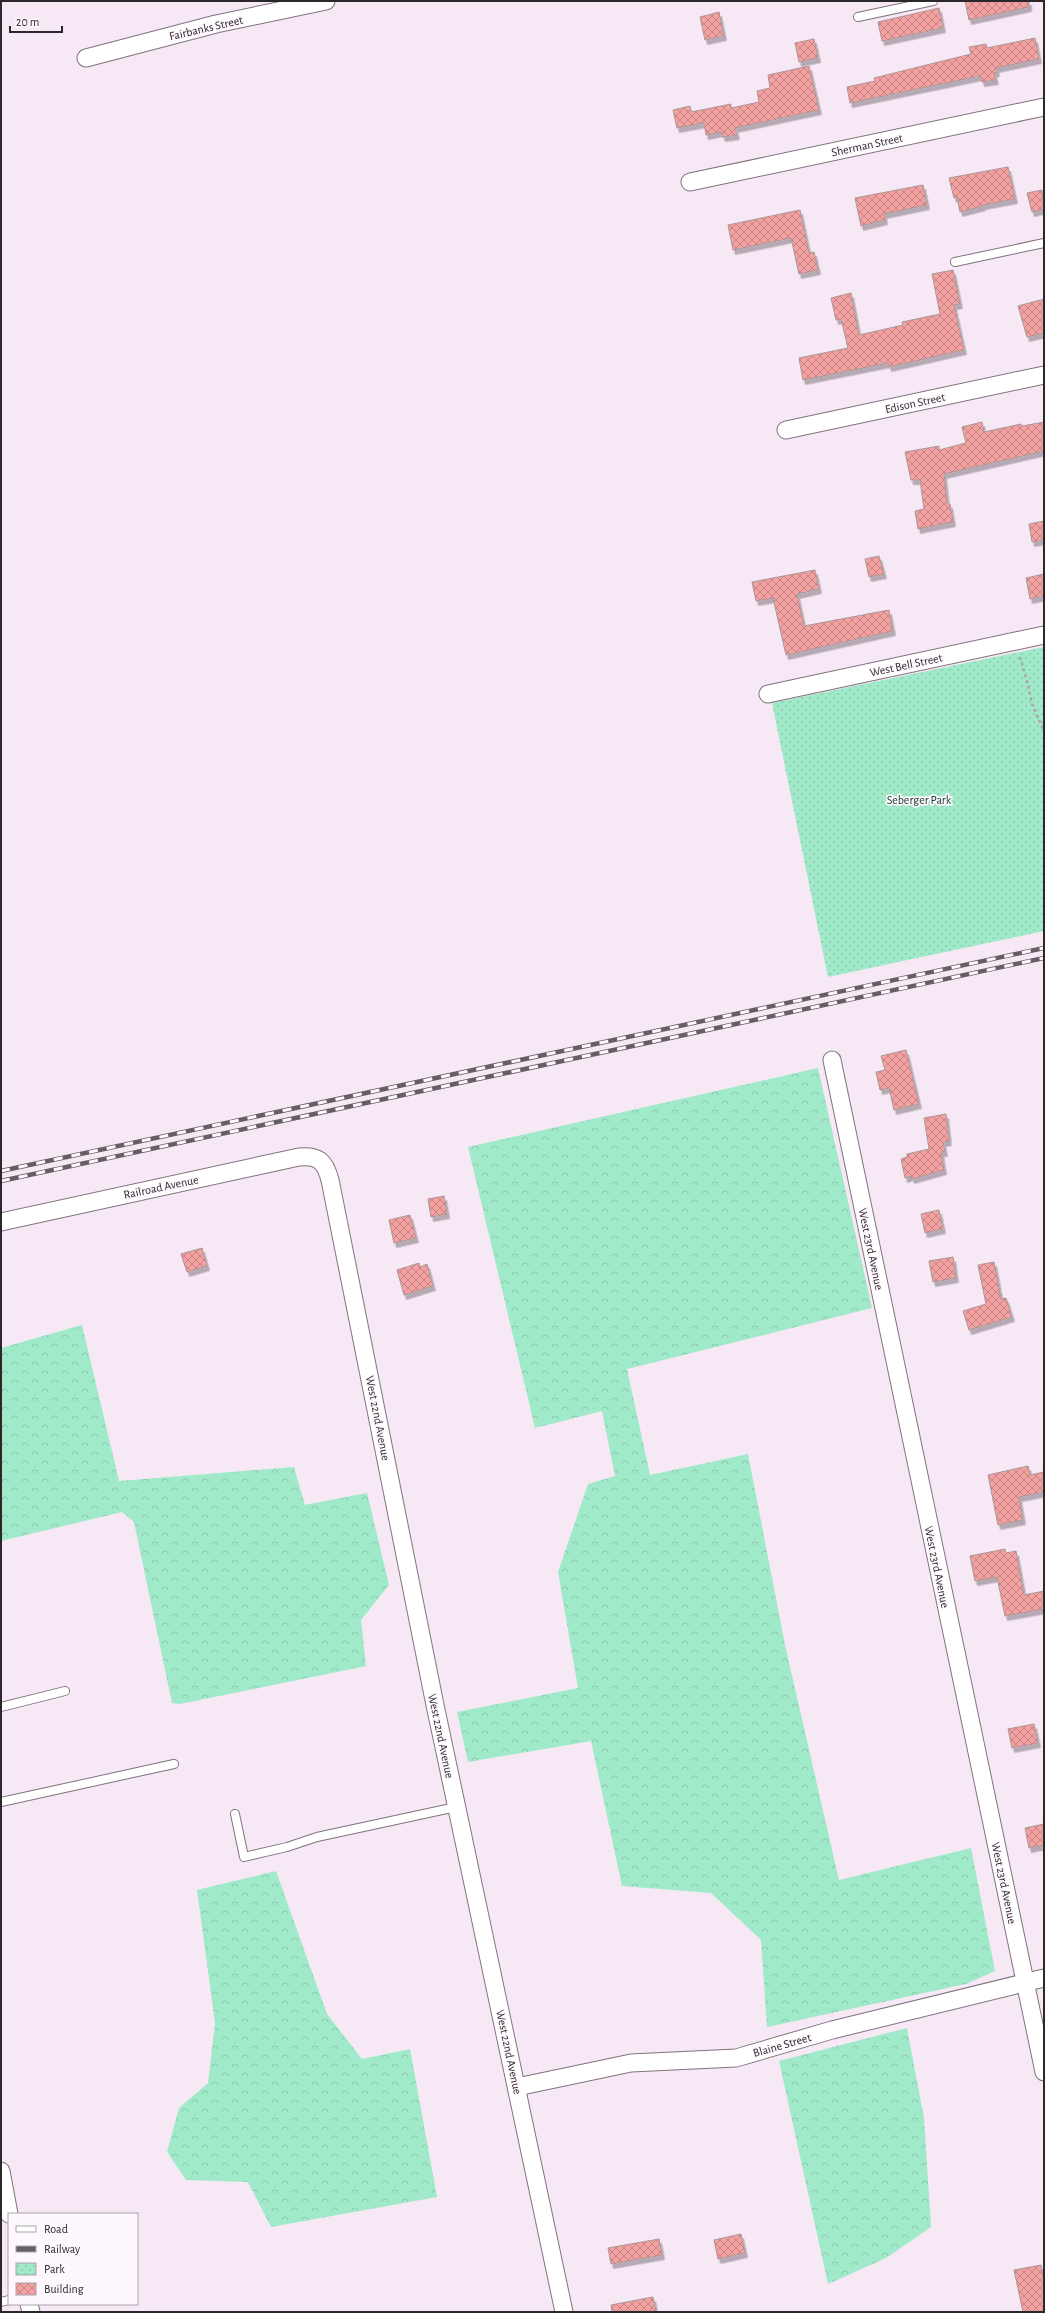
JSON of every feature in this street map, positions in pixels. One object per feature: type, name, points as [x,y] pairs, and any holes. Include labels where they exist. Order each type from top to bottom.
[{"type":"street","name":"Fairbanks Street","points":[[86,58],[216,24],[326,1]]},
{"type":"street","name":"Sherman Street","points":[[690,182],[1044,107]]},
{"type":"street","name":"Edison Street","points":[[786,430],[1044,376]]},
{"type":"street","name":"West Bell Street","points":[[768,694],[1044,635]]},
{"type":"street","name":"West 23rd Avenue","points":[[832,1060],[1044,2072]]},
{"type":"street","name":"Railroad Avenue","points":[[1,1222],[299,1157],[313,1157],[321,1160]]},
{"type":"street","name":"West 22nd Avenue","points":[[321,1160],[330,1180],[456,1807],[564,2312]]},
{"type":"street","name":"Blaine Street","points":[[517,2087],[631,2063],[736,2058],[832,2030],[1044,1978]]},
{"type":"street","points":[[1,2171],[6,2213]]},
{"type":"lane","points":[[858,17],[932,1]]},
{"type":"lane","points":[[955,262],[1044,243]]},
{"type":"lane","points":[[1,1707],[65,1691]]},
{"type":"lane","points":[[1,1802],[174,1764]]},
{"type":"lane","points":[[235,1814],[244,1857],[287,1847],[317,1837],[456,1807]]},
{"type":"path","points":[[1018,641],[1020,661],[1027,681],[1030,697],[1044,731]]},
{"type":"green space","name":"Seberger Park","points":[[1044,647],[1044,931],[828,977],[772,703]]},
{"type":"green space","points":[[818,1068],[872,1308],[627,1369],[650,1475],[748,1454],[785,1645],[839,1880],[971,1848],[995,1971],[966,1984],[767,2027],[761,1940],[711,1893],[622,1886],[591,1741],[468,1762],[457,1712],[578,1688],[558,1572],[588,1484],[615,1476],[602,1411],[535,1428],[468,1147]]},
{"type":"green space","points":[[82,1325],[119,1481],[294,1467],[305,1505],[367,1493],[389,1585],[361,1620],[366,1666],[180,1704],[172,1703],[134,1522],[122,1512],[1,1541],[1,1348]]},
{"type":"green space","points":[[276,1871],[327,2014],[362,2059],[410,2049],[437,2197],[271,2227],[248,2182],[186,2180],[167,2152],[179,2108],[208,2083],[215,2023],[197,1890]]},
{"type":"green space","points":[[907,2028],[924,2118],[931,2227],[886,2258],[828,2284],[779,2061]]},
{"type":"building","points":[[965,1],[1029,1],[1029,7],[969,20]]},
{"type":"building","points":[[939,8],[943,28],[882,41],[878,22]]},
{"type":"building","points":[[719,12],[724,36],[705,40],[700,17]]},
{"type":"building","points":[[1035,38],[1039,59],[996,68],[997,72],[994,73],[996,80],[982,82],[980,76],[850,103],[847,87],[875,81],[874,78],[971,54],[969,47],[986,44],[987,48]]},
{"type":"building","points":[[814,39],[818,58],[799,62],[795,43]]},
{"type":"building","points":[[809,66],[819,110],[735,128],[737,135],[723,137],[721,132],[706,135],[704,123],[677,128],[673,110],[690,106],[691,112],[731,104],[731,108],[759,102],[757,91],[770,88],[768,75]]},
{"type":"building","points":[[1008,167],[1015,199],[983,205],[960,212],[957,197],[954,198],[949,178]]},
{"type":"building","points":[[923,185],[927,205],[884,214],[885,220],[861,226],[855,198]]},
{"type":"building","points":[[1042,190],[1044,209],[1032,212],[1027,193]]},
{"type":"building","points":[[800,210],[809,253],[814,252],[818,270],[799,274],[791,238],[733,250],[728,225]]},
{"type":"building","points":[[953,270],[960,304],[954,305],[964,350],[889,367],[888,363],[803,380],[799,358],[848,348],[841,319],[836,320],[831,298],[851,293],[859,335],[903,325],[902,322],[940,314],[932,274]]},
{"type":"building","points":[[1044,299],[1044,333],[1027,337],[1018,306]]},
{"type":"building","points":[[982,422],[984,432],[1021,424],[1022,426],[1044,422],[1044,451],[944,474],[947,504],[950,504],[953,522],[918,529],[915,511],[924,509],[920,480],[911,480],[905,452],[939,446],[939,450],[966,443],[962,427]]},
{"type":"building","points":[[1044,521],[1044,540],[1032,542],[1029,524]]},
{"type":"building","points":[[879,556],[884,574],[869,577],[865,559]]},
{"type":"building","points":[[815,570],[819,589],[797,594],[804,626],[889,610],[893,631],[786,655],[773,598],[756,601],[752,582]]},
{"type":"building","points":[[1044,574],[1044,596],[1030,599],[1026,578]]},
{"type":"building","points":[[906,1050],[919,1104],[894,1110],[889,1088],[880,1090],[876,1072],[885,1070],[881,1056]]},
{"type":"building","points":[[946,1114],[949,1141],[943,1142],[945,1152],[941,1152],[944,1170],[912,1179],[911,1176],[905,1178],[901,1159],[907,1157],[907,1154],[929,1149],[924,1118]]},
{"type":"building","points":[[444,1196],[447,1214],[431,1217],[428,1199]]},
{"type":"building","points":[[939,1210],[943,1229],[925,1233],[921,1214]]},
{"type":"building","points":[[410,1215],[416,1238],[394,1243],[389,1220]]},
{"type":"building","points":[[202,1248],[207,1266],[187,1272],[181,1254]]},
{"type":"building","points":[[953,1257],[956,1278],[933,1282],[929,1261]]},
{"type":"building","points":[[994,1262],[1001,1299],[1006,1298],[1012,1317],[969,1330],[963,1311],[986,1304],[978,1265]]},
{"type":"building","points":[[419,1263],[420,1267],[427,1264],[433,1286],[404,1295],[397,1270]]},
{"type":"building","points":[[1028,1466],[1030,1475],[1044,1472],[1044,1492],[1019,1497],[1023,1520],[998,1525],[988,1475]]},
{"type":"building","points":[[1005,1549],[1006,1553],[1016,1551],[1024,1595],[1044,1591],[1044,1609],[1005,1616],[997,1577],[975,1581],[970,1556]]},
{"type":"building","points":[[1034,1724],[1038,1743],[1012,1748],[1008,1729]]},
{"type":"building","points":[[1044,1824],[1044,1845],[1029,1848],[1025,1828]]},
{"type":"building","points":[[741,2234],[745,2253],[718,2259],[714,2240]]},
{"type":"building","points":[[659,2239],[662,2255],[611,2264],[608,2248]]},
{"type":"building","points":[[1041,2265],[1044,2279],[1044,2312],[1023,2312],[1014,2270]]},
{"type":"building","points":[[653,2297],[656,2312],[612,2312],[611,2305]]},
{"type":"railway","points":[[1,1171],[1044,948]]},
{"type":"railway","points":[[1,1181],[1044,958]]}]
